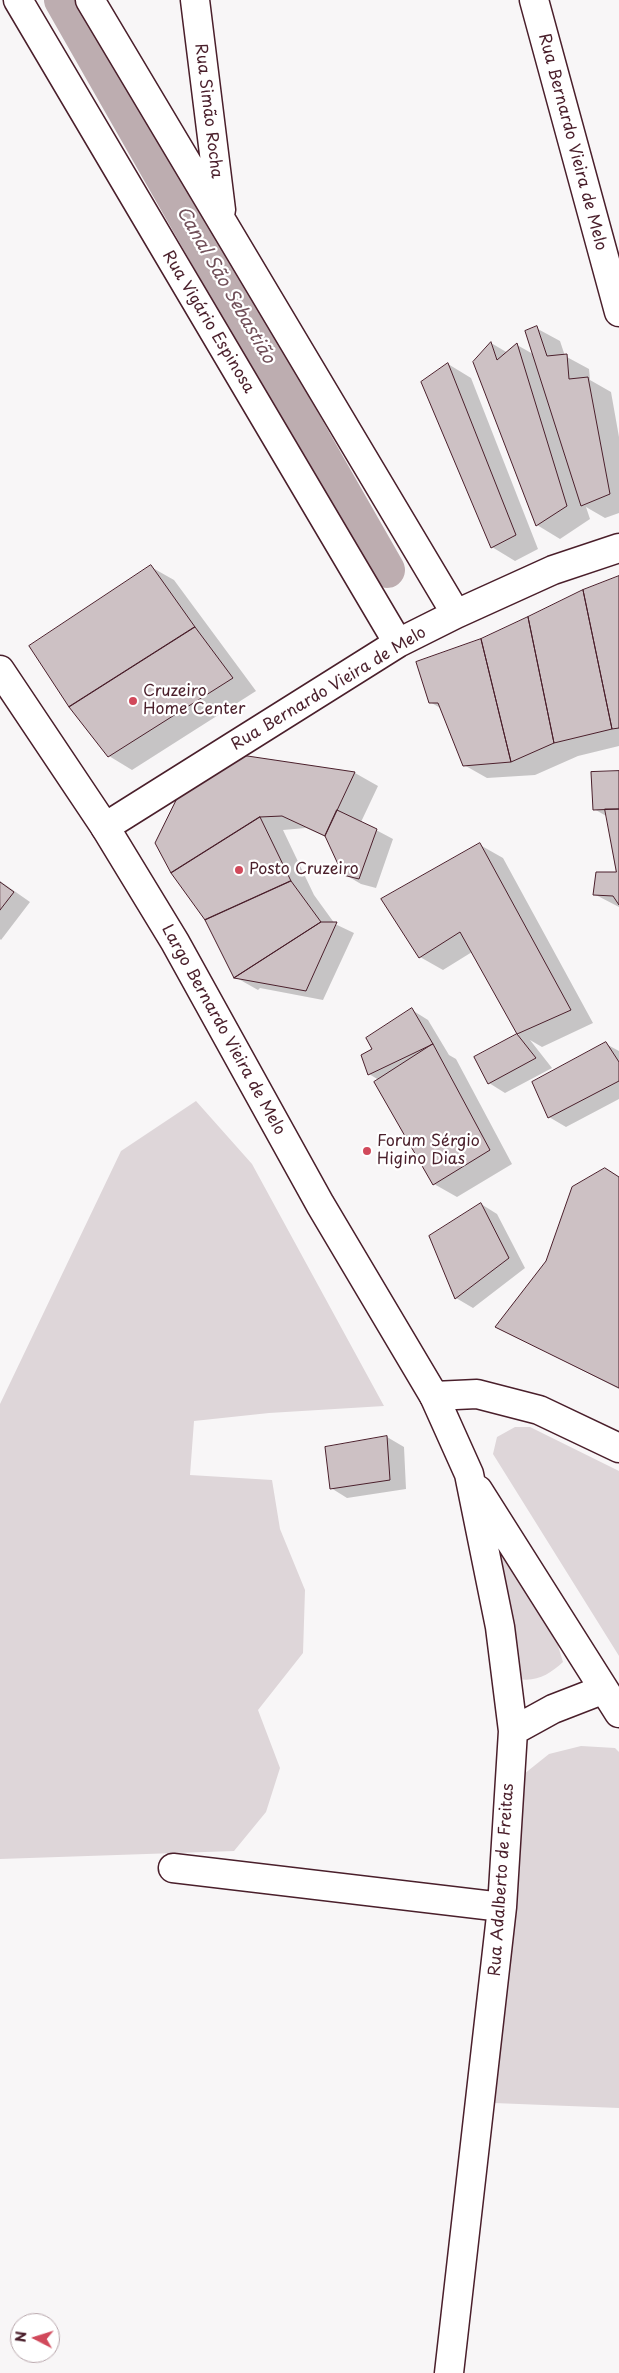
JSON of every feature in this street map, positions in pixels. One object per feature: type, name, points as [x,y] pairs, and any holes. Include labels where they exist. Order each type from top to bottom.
[{"type":"street","name":"Rua Vigário Espinosa","points":[[18,0],[398,643]]},
{"type":"street","points":[[90,0],[456,614]]},
{"type":"street","name":"Rua Simão Rocha","points":[[195,0],[222,222]]},
{"type":"street","name":"Rua Bernardo Vieira de Melo","points":[[534,0],[619,312]]},
{"type":"street","name":"Rua Bernardo Vieira de Melo","points":[[105,827],[398,643],[456,614],[553,570],[619,548]]},
{"type":"street","name":"Largo Bernardo Vieira de Melo","points":[[0,670],[105,827],[175,942],[320,1204],[434,1396]]},
{"type":"street","points":[[434,1396],[477,1394],[539,1410],[619,1448]]},
{"type":"street","name":"Rua Adalberto de Freitas","points":[[434,1396],[468,1474],[500,1628],[513,1731],[502,1906],[449,2373]]},
{"type":"street","points":[[468,1474],[602,1690],[619,1713]]},
{"type":"street","points":[[513,1731],[553,1709],[602,1690]]},
{"type":"street","points":[[173,1868],[502,1906]]},
{"type":"shaded area","points":[[196,1101],[252,1164],[384,1406],[269,1413],[194,1421],[190,1475],[272,1480],[280,1529],[305,1590],[303,1653],[258,1710],[280,1768],[266,1812],[234,1851],[0,1859],[0,1404],[121,1151]]},
{"type":"shaded area","points":[[515,1427],[530,1427],[619,1471],[619,1656],[493,1454],[497,1437]]},
{"type":"shaded area","points":[[492,1526],[556,1639],[563,1662],[553,1670],[537,1678],[519,1679]]},
{"type":"shaded area","points":[[581,1746],[615,1748],[619,1752],[619,2108],[494,2103],[524,1774],[549,1754]]},
{"type":"building","points":[[537,326],[547,356],[567,354],[569,379],[588,377],[610,494],[581,506],[525,331]]},
{"type":"building","points":[[491,342],[497,360],[517,343],[567,506],[536,526],[473,362]]},
{"type":"building","points":[[448,363],[516,535],[491,548],[421,382]]},
{"type":"building","points":[[151,565],[195,627],[69,707],[29,646]]},
{"type":"building","points":[[619,576],[619,728],[612,729],[583,590]]},
{"type":"building","points":[[583,590],[612,729],[554,743],[528,617]]},
{"type":"building","points":[[528,617],[554,743],[511,762],[481,639]]},
{"type":"building","points":[[195,627],[233,678],[108,757],[69,707]]},
{"type":"building","points":[[481,639],[511,762],[463,766],[438,703],[429,703],[416,662]]},
{"type":"building","points":[[234,754],[355,772],[325,836],[282,816],[260,817],[171,873],[155,843],[183,786]]},
{"type":"building","points":[[619,771],[619,809],[593,810],[591,772]]},
{"type":"building","points":[[605,809],[619,809],[619,905],[613,896],[593,895],[596,872],[616,872]]},
{"type":"building","points":[[337,810],[377,829],[359,879],[343,875],[325,836]]},
{"type":"building","points":[[260,817],[291,881],[205,920],[171,873]]},
{"type":"building","points":[[480,843],[571,1010],[517,1034],[460,932],[419,958],[381,899]]},
{"type":"building","points":[[291,881],[321,922],[234,978],[205,920]]},
{"type":"building","points":[[0,882],[14,892],[0,910]]},
{"type":"building","points":[[321,922],[337,922],[306,991],[234,978]]},
{"type":"building","points":[[412,1008],[433,1044],[368,1075],[361,1055],[372,1049],[366,1038]]},
{"type":"building","points":[[517,1034],[536,1058],[488,1084],[474,1057]]},
{"type":"building","points":[[606,1042],[619,1062],[619,1081],[548,1118],[532,1082]]},
{"type":"building","points":[[433,1044],[490,1150],[433,1185],[374,1082]]},
{"type":"building","points":[[605,1168],[619,1177],[619,1388],[495,1327],[546,1261],[572,1187]]},
{"type":"building","points":[[481,1203],[509,1258],[455,1299],[429,1236]]},
{"type":"building","points":[[387,1436],[390,1480],[330,1489],[325,1447]]},
{"type":"waterway","name":"Canal São Sebastião","points":[[62,0],[387,570]]},
{"type":"place","name":"Cruzeiro Home Center","points":[[133,701]]},
{"type":"place","name":"Posto Cruzeiro","points":[[239,870]]},
{"type":"place","name":"Forum Sérgio Higino Dias","points":[[367,1151]]}]
